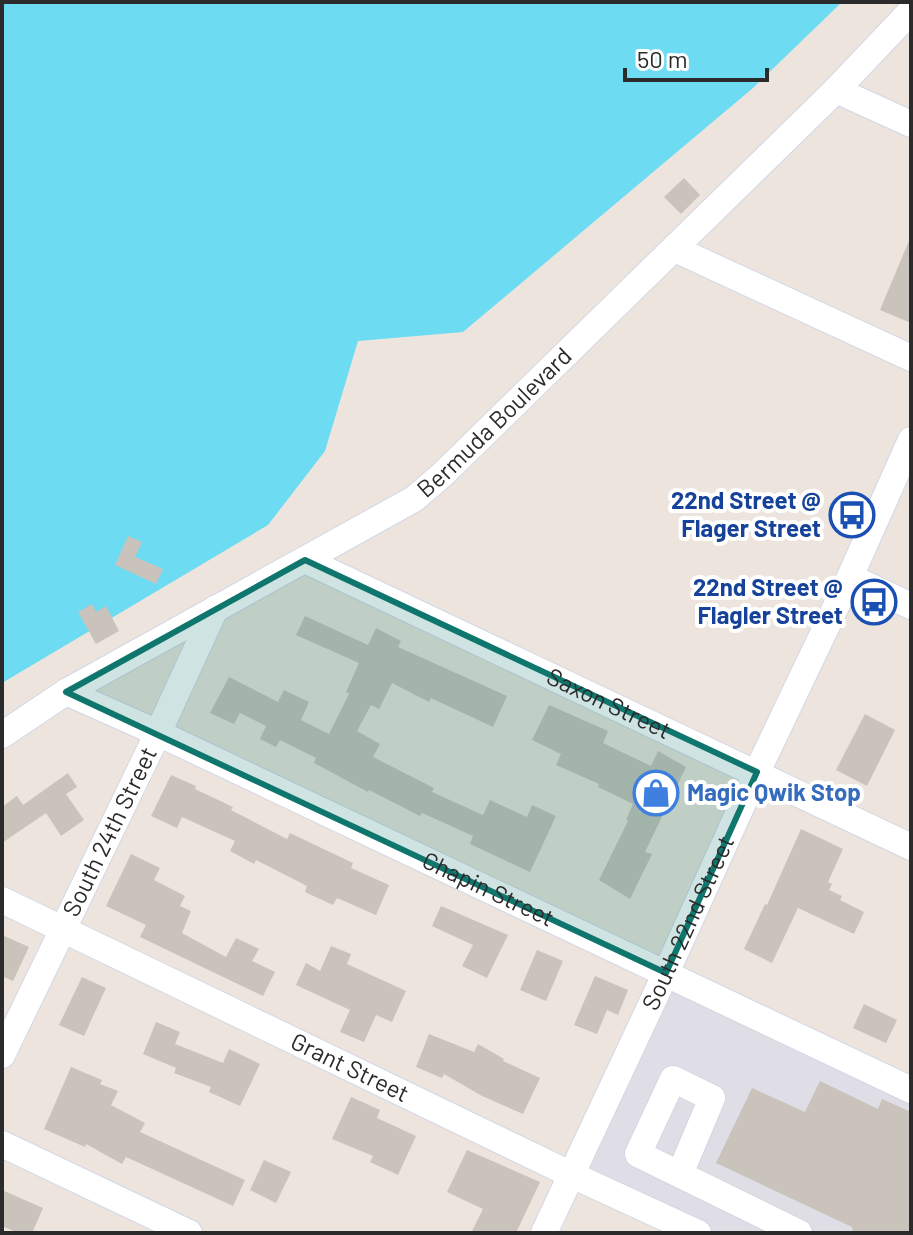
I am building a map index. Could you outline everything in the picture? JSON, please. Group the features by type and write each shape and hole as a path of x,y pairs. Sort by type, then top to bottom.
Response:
{"street":[{"name":"Bermuda Boulevard","path":"2,735 66,692 414,499 675,249 911,11"},
{"path":"836,90 911,124"},
{"path":"675,249 911,358"},
{"name":"South 22nd Street","path":"544,1233 911,440"},
{"name":"Saxon Street","path":"305,560 911,847"},
{"path":"850,577 911,606"},
{"name":"South 24th Street","path":"2,1055 215,609"},
{"name":"Chapin Street","path":"66,692 911,1090"},
{"name":"Grant Street","path":"2,900 698,1233"},
{"path":"2,1144 189,1233"},
{"path":"680,1174 799,1233"}],"highlighted area":[{"path":"305,560 757,772 666,973 66,692"}],"shaded area":[{"path":"667,974 911,1092 911,1233 696,1233 572,1176"}],"water":[{"path":"2,2 842,2 753,88 463,332 358,341 325,451 268,525 2,683"}],"building":[{"path":"684,178 700,195 681,214 664,197"},
{"path":"911,236 911,323 880,310"},
{"path":"128,536 142,542 135,557 163,569 156,584 115,565"},
{"path":"92,604 96,612 106,606 119,631 96,644 78,612"},
{"path":"305,616 368,645 376,628 401,641 398,647 507,696 493,727 431,698 429,702 392,683 379,709 371,705 357,731 380,744 373,757 434,788 432,792 483,815 490,800 527,817 532,805 556,816 530,872 470,844 473,836 368,792 314,763 316,758 280,740 276,747 260,739 266,726 240,713 234,724 210,713 229,677 278,702 284,690 309,702 301,720 329,734 349,694 346,692 359,663 296,635"},
{"path":"549,705 608,731 603,743 651,766 658,751 686,767 645,852 652,854 630,899 599,880 633,804 598,787 599,784 556,765 561,754 532,740"},
{"path":"865,714 895,730 867,786 836,770"},
{"path":"68,773 77,787 66,794 84,820 61,836 46,813 2,843 2,807 17,796 23,805"},
{"path":"171,775 196,786 195,789 233,807 231,810 287,839 290,833 353,863 351,868 389,885 376,915 337,898 333,905 305,892 307,886 256,860 254,864 230,851 235,841 182,817 177,828 151,816"},
{"path":"801,829 843,849 828,882 832,884 829,890 842,896 840,900 864,912 854,934 798,908 772,963 744,949"},
{"path":"131,854 160,868 154,880 185,896 180,906 191,911 182,933 226,957 236,938 259,949 252,961 275,972 263,996 140,937 146,925 106,906"},
{"path":"441,906 508,935 487,978 462,966 473,945 432,926"},
{"path":"2,935 29,947 13,981 2,976"},
{"path":"331,946 351,954 347,964 406,991 392,1022 376,1015 364,1042 340,1032 350,1010 296,985 306,963 320,971"},
{"path":"537,950 563,961 546,1001 520,990"},
{"path":"595,976 628,990 618,1015 607,1010 597,1034 574,1025"},
{"path":"82,977 106,988 84,1036 59,1025"},
{"path":"864,1004 897,1020 886,1043 853,1028"},
{"path":"156,1022 180,1032 175,1044 223,1063 229,1049 260,1064 240,1106 209,1092 211,1087 174,1073 176,1068 143,1054"},
{"path":"429,1034 474,1052 478,1044 503,1061 540,1078 523,1114 482,1096 444,1074 442,1078 416,1067"},
{"path":"71,1067 102,1080 100,1084 118,1091 111,1105 145,1123 140,1132 245,1180 233,1206 126,1157 122,1164 86,1144 85,1147 44,1129"},
{"path":"820,1081 878,1109 882,1099 911,1112 911,1233 853,1233 852,1227 716,1163 752,1088 805,1112"},
{"path":"351,1097 380,1110 377,1118 416,1136 398,1175 370,1162 373,1156 332,1139"},
{"path":"467,1150 540,1182 516,1233 471,1233 483,1209 447,1192"},
{"path":"264,1160 291,1172 276,1203 250,1190"},
{"path":"2,1190 43,1208 32,1233 18,1233 2,1226"}],"place":[{"name":"22nd Street @ Flager Street","path":"852,515"},
{"name":"22nd Street @ Flagler Street","path":"874,602"},
{"name":"Magic Qwik Stop","path":"656,793"}]}
